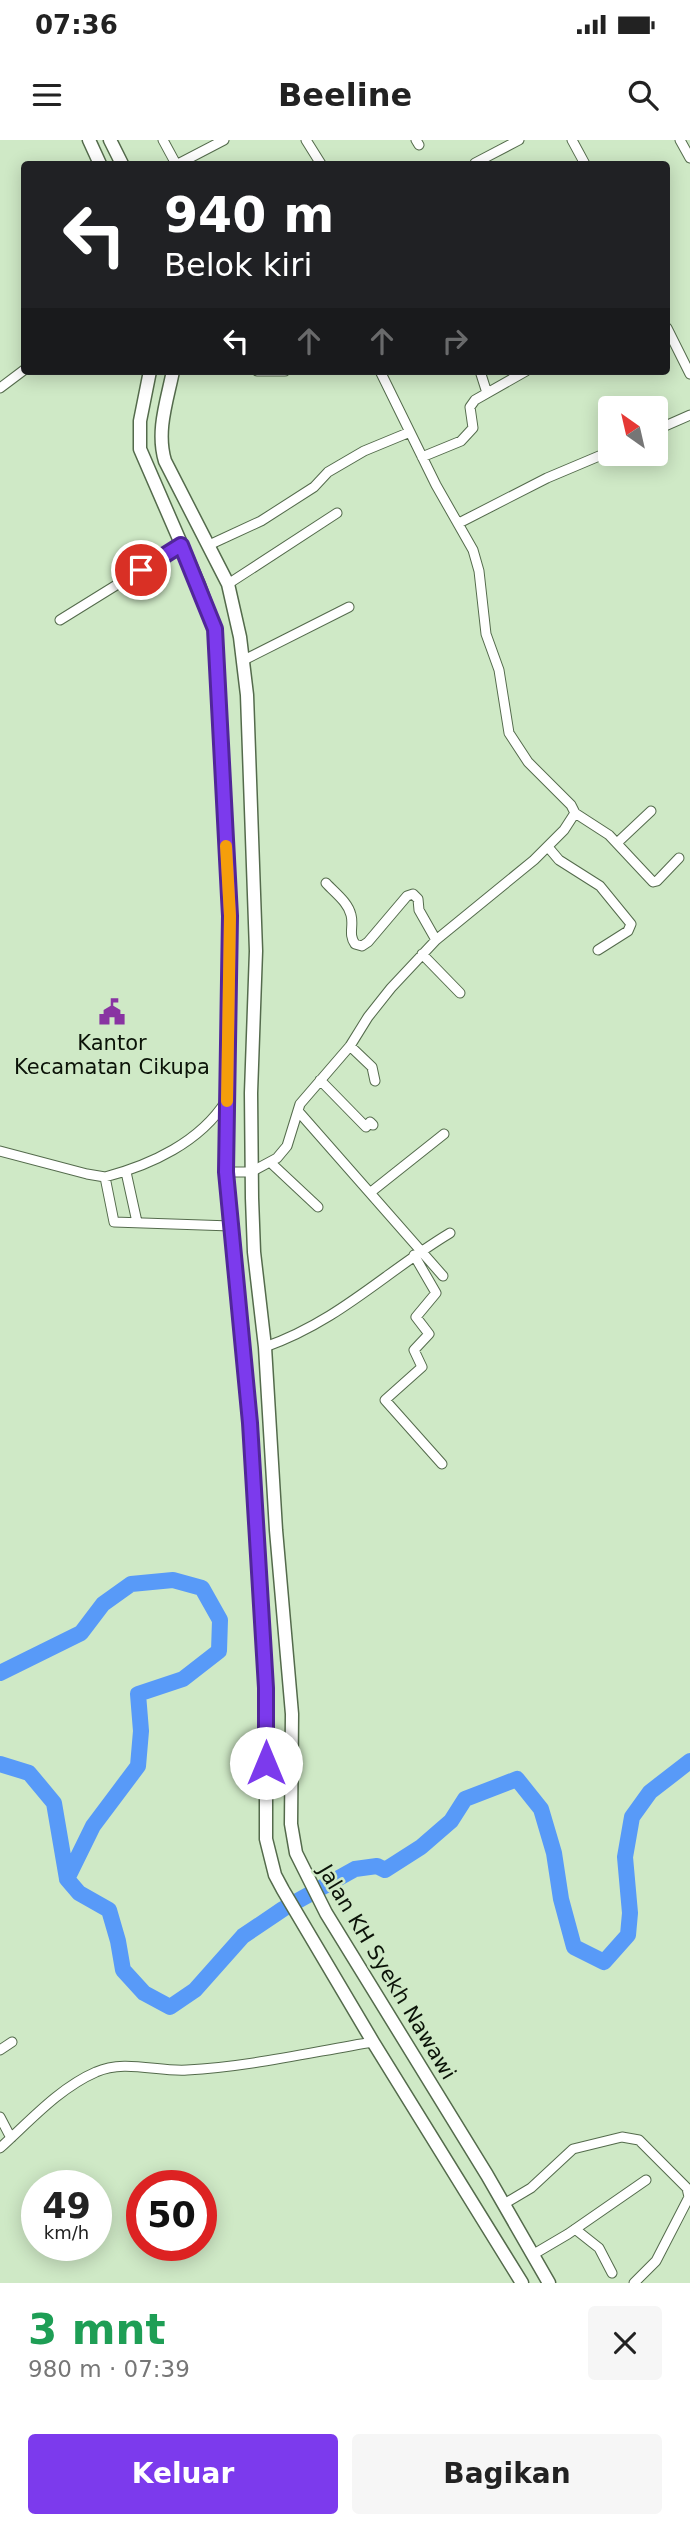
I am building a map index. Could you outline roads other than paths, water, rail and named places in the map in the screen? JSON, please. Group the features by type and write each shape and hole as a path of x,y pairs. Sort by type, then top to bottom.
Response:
{"main road":[{"path":"99,161 91,144 110,140 120,161"},
{"path":"149,375 140,421 140,449 215,629 230,916 226,1172 250,1423 266,1688 266,1839 275,1875 283,1890 522,2283"},
{"name":"Jalan KH Syekh Nawawi","path":"172,375 162,423 161,448 165,461 228,584 240,638 247,695 256,951 251,1093 254,1252 265,1347 276,1530 292,1714 292,1824 296,1853 326,1913 504,2204 549,2283"}],"street":[{"path":"163,140 175,161"},
{"path":"183,161 225,140"},
{"path":"306,140 319,161"},
{"path":"479,161 519,140"},
{"path":"572,140 583,161"},
{"path":"680,140 690,158"},
{"path":"670,334 690,374"},
{"path":"0,388 21,372"},
{"path":"382,375 422,457 473,550 479,571 486,634 499,670 509,733 528,762 575,813 609,835 653,882 679,858"},
{"path":"481,375 487,393"},
{"path":"422,457 461,441 473,428 470,407 475,400 519,375"},
{"path":"668,425 690,415"},
{"path":"209,545 261,521 314,487 328,472 363,452 410,432"},
{"path":"459,523 547,478 598,456"},
{"path":"228,584 337,513"},
{"path":"60,620 181,545"},
{"path":"242,661 349,607"},
{"path":"617,843 651,811"},
{"path":"226,1172 251,1171 271,1163 287,1146 298,1111 320,1080 350,1046 368,1017 422,954 548,847 575,813"},
{"path":"548,847 559,860 600,886 631,924 628,931 598,950"},
{"path":"326,883 351,913 350,931 355,944 362,946 368,942 407,896 413,894 418,899 419,910 436,940"},
{"path":"422,954 460,993"},
{"path":"350,1046 372,1067 375,1081"},
{"path":"320,1080 366,1127 370,1122 373,1125"},
{"path":"0,1151 106,1177 126,1172 190,1140 215,1118 227,1100"},
{"path":"298,1111 371,1192 417,1253 443,1276"},
{"path":"371,1192 444,1134"},
{"path":"271,1163 318,1207"},
{"path":"126,1172 137,1222"},
{"path":"106,1177 114,1222 231,1226"},
{"path":"265,1347 304,1332 331,1316 366,1293 417,1253 450,1233"},
{"path":"417,1253 436,1293 416,1317 429,1334 414,1350 422,1367 385,1400 442,1464"},
{"path":"0,2050 12,2042"},
{"path":"0,2148 24,2124 70,2088 99,2070 144,2067 185,2071 373,2042"},
{"path":"0,2117 11,2138"},
{"path":"504,2204 531,2188 582,2145 622,2137 639,2140 689,2193 656,2261 635,2283"},
{"path":"534,2254 646,2180"},
{"path":"575,2229 598,2248 612,2273"}],"waterway":[{"path":"0,1673 81,1633 103,1604 131,1584 173,1580 202,1588 220,1620 219,1651 183,1679 138,1694 141,1731 138,1766 93,1826 67,1879 79,1893 109,1910 123,1970 144,1993 170,2007 195,1990 243,1936 283,1909 355,1869 377,1866 385,1870 421,1847 451,1821 465,1799 517,1779 541,1809 554,1853 561,1899 574,1947 604,1962 628,1935 630,1913 625,1857 632,1817 650,1792 690,1761"},
{"path":"0,1764 29,1773 54,1803 67,1879"}],"place":[{"name":"Kantor Kecamatan Cikupa","path":"112,1012"}]}
